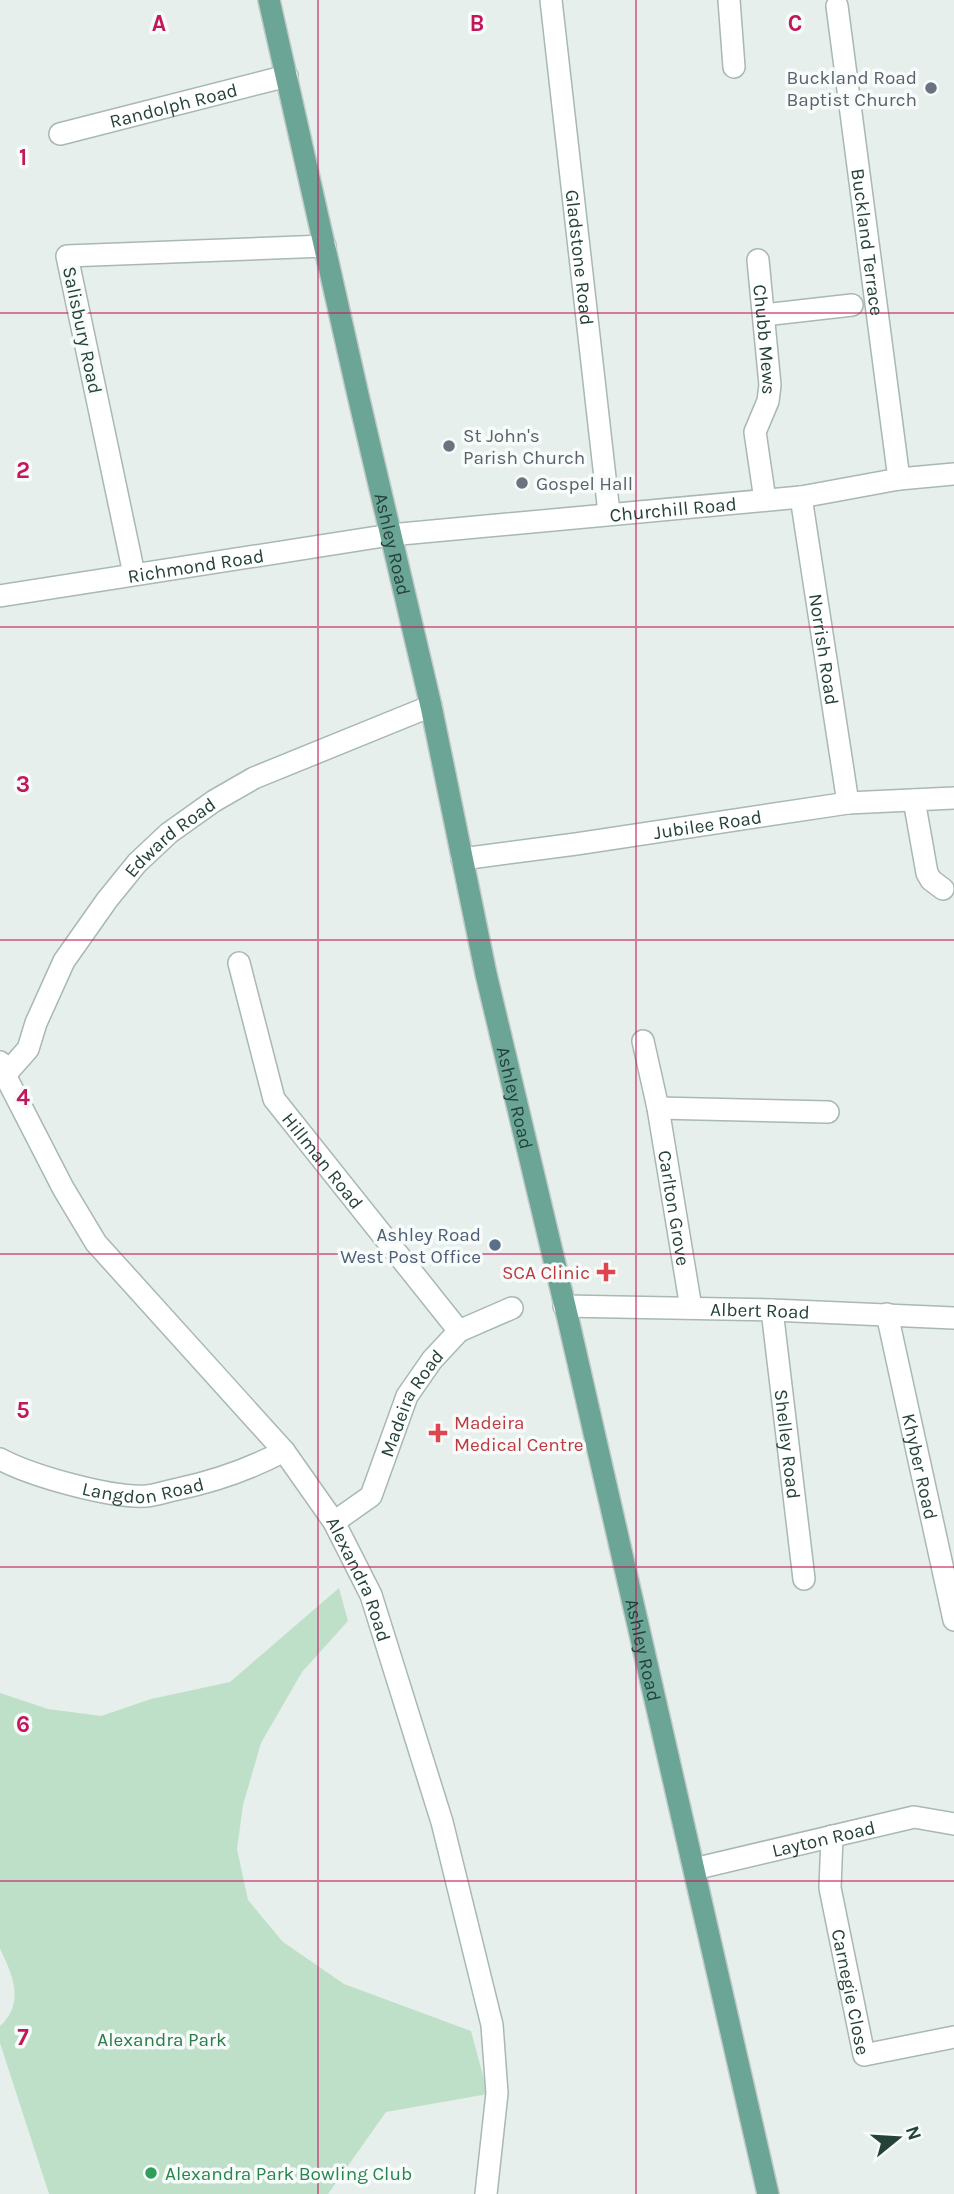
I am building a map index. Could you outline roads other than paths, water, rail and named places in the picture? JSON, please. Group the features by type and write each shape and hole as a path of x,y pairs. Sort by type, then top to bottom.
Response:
{"main road":[{"name":"Ashley Road","path":"269,0 430,706 494,1011 768,2194"}],"street":[{"name":"Gladstone Road","path":"551,0 609,513"},
{"path":"729,0 739,57"},
{"name":"Buckland Terrace","path":"837,6 899,479"},
{"name":"Randolph Road","path":"60,134 287,76"},
{"name":"Salisbury Road","path":"134,574 67,256 325,246"},
{"name":"Chubb Mews","path":"758,260 770,385 768,401 755,432 765,500"},
{"path":"764,315 852,305"},
{"name":"Churchill Road","path":"390,534 801,497 899,479 954,474"},
{"name":"Norrish Road","path":"801,497 848,803"},
{"name":"Richmond Road","path":"0,596 390,534"},
{"name":"Edward Road","path":"2,1069 28,1049 36,1023 64,961 107,900 137,863 169,833 214,801 254,778 430,706"},
{"name":"Jubilee Road","path":"462,859 848,803 954,798"},
{"path":"914,800 927,873 931,880 943,889"},
{"name":"Hillman Road","path":"239,963 274,1099 459,1331"},
{"name":"Carlton Grove","path":"643,1041 658,1108 691,1308"},
{"name":"Alexandra Road","path":"2,1069 62,1188 96,1243 284,1451 334,1522 371,1595 442,1822 492,2025 497,2093 486,2194"},
{"path":"658,1108 828,1112"},
{"name":"Albert Road","path":"564,1306 772,1310 954,1318"},
{"name":"Madeira Road","path":"334,1522 371,1496 407,1396 432,1360 459,1331 512,1308"},
{"name":"Shelley Road","path":"772,1310 804,1579"},
{"name":"Khyber Road","path":"887,1314 954,1620"},
{"name":"Langdon Road","path":"0,1459 46,1477 94,1490 146,1496 214,1481 256,1466 284,1451"},
{"name":"Layton Road","path":"694,1869 914,1817 954,1824"},
{"name":"Carnegie Close","path":"832,1836 830,1888 864,2055 954,2037"}],"place":[{"name":"Buckland Road Baptist Church","path":"931,88"},
{"name":"St John's Parish Church","path":"449,446"},
{"name":"Gospel Hall","path":"522,483"},
{"name":"Ashley Road West Post Office","path":"495,1245"},
{"name":"SCA Clinic","path":"606,1272"},
{"name":"Madeira Medical Centre","path":"438,1433"},
{"name":"Alexandra Park Bowling Club","path":"151,2173"}],"park label":[{"name":"Alexandra Park","path":"162,2039"}]}
